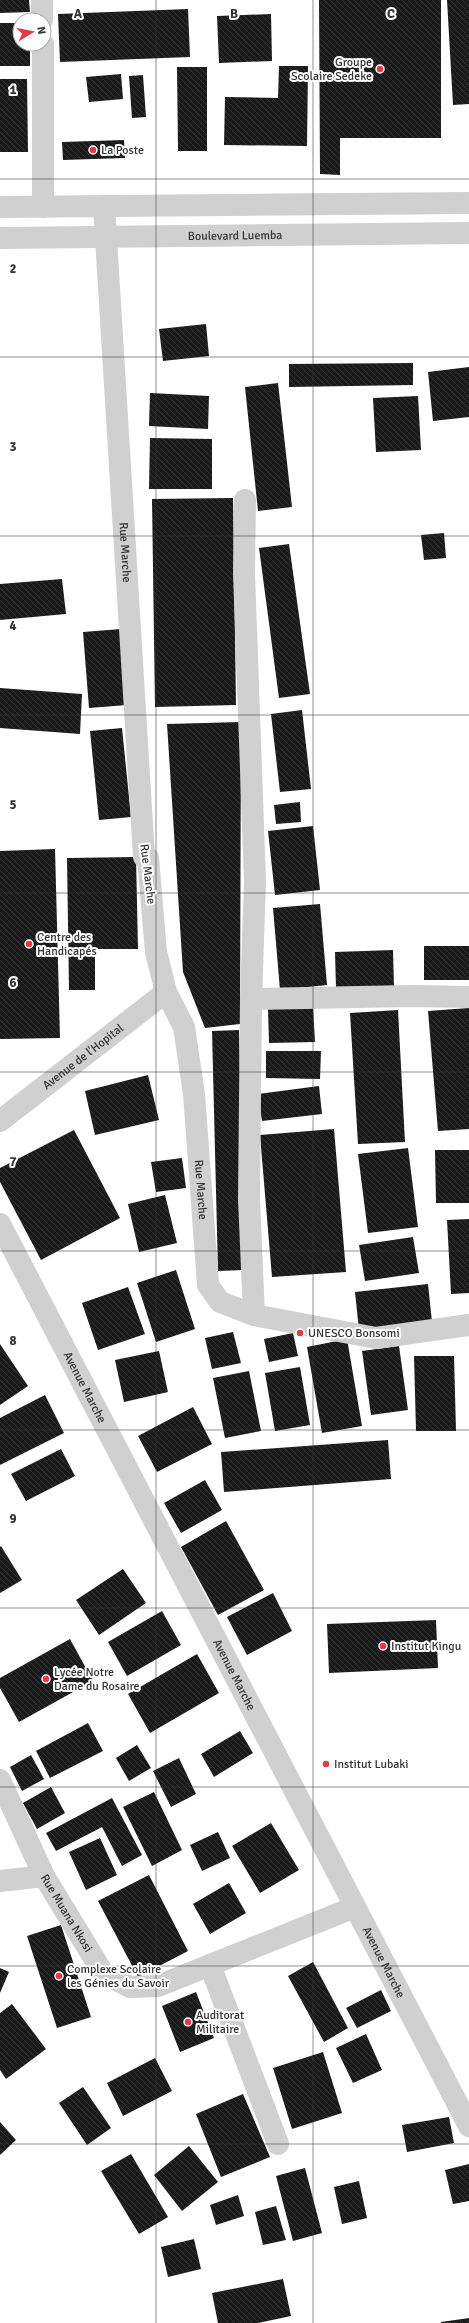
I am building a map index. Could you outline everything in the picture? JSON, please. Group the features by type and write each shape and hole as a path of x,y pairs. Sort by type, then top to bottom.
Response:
{"street":[{"path":"42,0 42,12"},
{"path":"42,52 43,207"},
{"path":"0,207 469,203"},
{"name":"Rue Marche","path":"104,206 144,857 148,858 156,952 166,992 184,1027 194,1094 208,1285 220,1302 254,1315 376,1338 469,1325"},
{"name":"Boulevard Luemba","path":"0,238 469,233"},
{"path":"245,500 244,574 255,882 251,999 249,1199 254,1315"},
{"name":"Avenue de l'Hopital","path":"0,1121 166,992"},
{"path":"251,999 411,996 469,997"},
{"name":"Avenue Marche","path":"0,1224 469,2126"},
{"name":"Rue Muana Nkosi","path":"0,1780 44,1876 103,1973 130,1987 158,1986 355,1907"},
{"path":"0,1881 44,1876"},
{"path":"210,1965 278,2144"}],"building":[{"path":"0,0 29,0 30,12 0,13"},
{"name":"Groupe Scolaire Sedeke","path":"319,0 441,0 441,138 340,138 340,175 320,174"},
{"path":"447,0 469,0 469,104 453,105"},
{"path":"188,9 190,57 60,62 58,14"},
{"path":"271,14 272,61 219,63 217,16"},
{"path":"0,23 12,23 12,52 30,52 30,66 0,66"},
{"path":"279,66 308,66 307,146 224,145 225,97 278,98"},
{"path":"177,67 207,67 207,151 178,151"},
{"path":"121,74 123,99 89,102 86,77"},
{"path":"143,75 146,117 132,118 129,76"},
{"path":"0,79 27,79 28,152 0,152"},
{"name":"La Poste","path":"124,140 125,158 63,160 62,142"},
{"path":"206,324 209,356 163,361 159,329"},
{"path":"413,363 413,385 289,387 289,364"},
{"path":"469,367 469,417 433,421 428,372"},
{"path":"278,383 292,507 258,511 245,387"},
{"path":"150,393 209,396 208,429 149,426"},
{"path":"418,396 421,450 376,452 373,398"},
{"path":"150,438 212,439 212,489 149,489"},
{"path":"233,498 236,705 155,707 152,499"},
{"path":"444,533 446,558 424,560 421,535"},
{"path":"289,544 310,694 279,698 259,548"},
{"path":"62,579 66,614 0,620 0,584"},
{"path":"121,629 127,705 89,708 83,632"},
{"path":"0,688 82,694 80,734 0,728"},
{"path":"302,710 311,789 280,792 271,714"},
{"path":"241,722 240,1024 205,1028 183,972 167,724"},
{"path":"122,728 131,817 99,820 90,731"},
{"path":"300,802 301,822 276,824 274,805"},
{"path":"313,826 320,890 275,895 268,831"},
{"name":"Centre des Handicapés","path":"55,849 60,1038 0,1039 0,851"},
{"path":"136,857 138,949 95,949 95,990 69,990 67,858"},
{"path":"320,904 327,985 280,990 273,908"},
{"path":"424,946 469,946 469,980 424,980"},
{"path":"393,950 394,987 336,988 335,952"},
{"path":"313,1007 315,1042 269,1043 268,1009"},
{"path":"469,1008 469,1129 438,1131 428,1011"},
{"path":"398,1010 405,1142 358,1144 350,1013"},
{"path":"239,1030 244,1270 218,1271 212,1031"},
{"path":"266,1051 321,1051 320,1079 266,1078"},
{"path":"148,1075 159,1120 95,1135 85,1091"},
{"path":"319,1086 322,1114 262,1121 258,1094"},
{"path":"334,1129 346,1272 272,1277 260,1135"},
{"path":"74,1130 120,1218 41,1260 0,1182 0,1168"},
{"path":"408,1148 418,1227 368,1233 358,1154"},
{"path":"435,1150 469,1150 469,1203 436,1203"},
{"path":"182,1158 186,1188 156,1192 151,1162"},
{"path":"165,1195 177,1243 139,1252 128,1204"},
{"path":"469,1219 469,1293 451,1294 447,1220"},
{"path":"413,1237 419,1273 365,1281 359,1245"},
{"path":"176,1270 195,1329 156,1342 137,1283"},
{"path":"428,1284 432,1322 359,1330 355,1292"},
{"path":"128,1287 145,1334 98,1350 82,1303"},
{"path":"233,1332 241,1363 212,1369 205,1338"},
{"path":"293,1333 298,1356 269,1362 264,1339"},
{"path":"347,1339 362,1426 322,1433 307,1347"},
{"path":"0,1344 28,1386 0,1405"},
{"path":"399,1346 408,1410 371,1415 362,1351"},
{"path":"159,1351 168,1392 124,1402 115,1360"},
{"path":"414,1356 454,1356 456,1431 416,1431"},
{"path":"300,1367 310,1425 275,1431 265,1373"},
{"path":"249,1371 261,1431 225,1438 213,1378"},
{"path":"45,1395 64,1433 0,1465 0,1418"},
{"path":"193,1407 212,1444 157,1472 138,1436"},
{"path":"388,1440 391,1479 224,1492 221,1452"},
{"path":"61,1449 75,1476 26,1501 11,1474"},
{"path":"205,1480 222,1510 181,1533 164,1503"},
{"path":"226,1521 264,1590 218,1615 181,1547"},
{"path":"1,1546 22,1580 0,1593 0,1547"},
{"path":"123,1569 146,1603 99,1635 76,1600"},
{"path":"273,1593 292,1631 247,1655 227,1617"},
{"path":"162,1611 181,1645 127,1676 108,1642"},
{"name":"Institut Kingu","path":"436,1620 438,1668 329,1673 327,1624"},
{"name":"Lycée Notre Dame du Rosaire","path":"70,1639 93,1681 19,1722 0,1688 0,1678"},
{"path":"197,1654 219,1693 150,1733 128,1694"},
{"path":"88,1723 103,1751 50,1778 36,1751"},
{"path":"240,1731 253,1753 214,1777 201,1754"},
{"path":"137,1745 151,1768 129,1781 116,1758"},
{"path":"31,1755 44,1779 22,1791 10,1767"},
{"path":"179,1758 196,1794 171,1807 153,1771"},
{"path":"51,1787 65,1813 37,1829 23,1803"},
{"path":"154,1792 182,1850 152,1866 123,1807"},
{"path":"112,1798 142,1855 122,1866 102,1827 56,1851 46,1833"},
{"path":"271,1823 299,1870 260,1893 232,1846"},
{"path":"218,1832 230,1858 202,1871 190,1845"},
{"path":"100,1838 117,1875 86,1890 69,1852"},
{"path":"149,1875 188,1951 138,1977 98,1901"},
{"path":"229,1883 246,1913 210,1934 193,1904"},
{"name":"Complexe Scolaire les Génies du Savoir","path":"61,1925 91,2017 57,2028 27,1936"},
{"path":"313,1962 348,2028 324,2042 288,1976"},
{"path":"0,1968 9,1972 0,1993"},
{"path":"381,1990 391,2011 357,2028 346,2008"},
{"name":"Auditorat Militaire","path":"196,1992 214,2038 180,2052 162,2006"},
{"path":"12,2004 46,2049 6,2079 0,2070 0,2013"},
{"path":"366,2034 382,2070 353,2083 336,2048"},
{"path":"323,2052 342,2113 292,2129 273,2068"},
{"path":"155,2058 172,2091 123,2116 107,2083"},
{"path":"83,2087 111,2128 87,2145 59,2103"},
{"path":"243,2094 270,2157 221,2177 196,2114"},
{"path":"449,2117 454,2143 407,2152 402,2125"},
{"path":"0,2122 16,2140 0,2155"},
{"path":"189,2146 218,2182 182,2211 154,2175"},
{"path":"131,2154 168,2217 139,2234 101,2171"},
{"path":"469,2164 469,2201 453,2204 445,2170"},
{"path":"305,2168 322,2233 293,2241 276,2176"},
{"path":"359,2181 367,2218 342,2224 334,2187"},
{"path":"238,2195 244,2216 216,2225 210,2205"},
{"path":"276,2206 286,2240 263,2245 255,2212"},
{"path":"194,2239 201,2269 168,2277 161,2247"},
{"path":"283,2279 291,2316 258,2323 218,2323 212,2293"},
{"path":"469,2318 469,2323 441,2323 441,2322"}],"place":[{"name":"Groupe Scolaire Sedeke","path":"380,69"},
{"name":"La Poste","path":"93,150"},
{"name":"Centre des Handicapés","path":"29,944"},
{"name":"UNESCO Bonsomi","path":"300,1333"},
{"name":"Institut Kingu","path":"383,1646"},
{"name":"Lycée Notre Dame du Rosaire","path":"46,1679"},
{"name":"Institut Lubaki","path":"326,1764"},
{"name":"Complexe Scolaire les Génies du Savoir","path":"59,1976"},
{"name":"Auditorat Militaire","path":"188,2022"}]}
